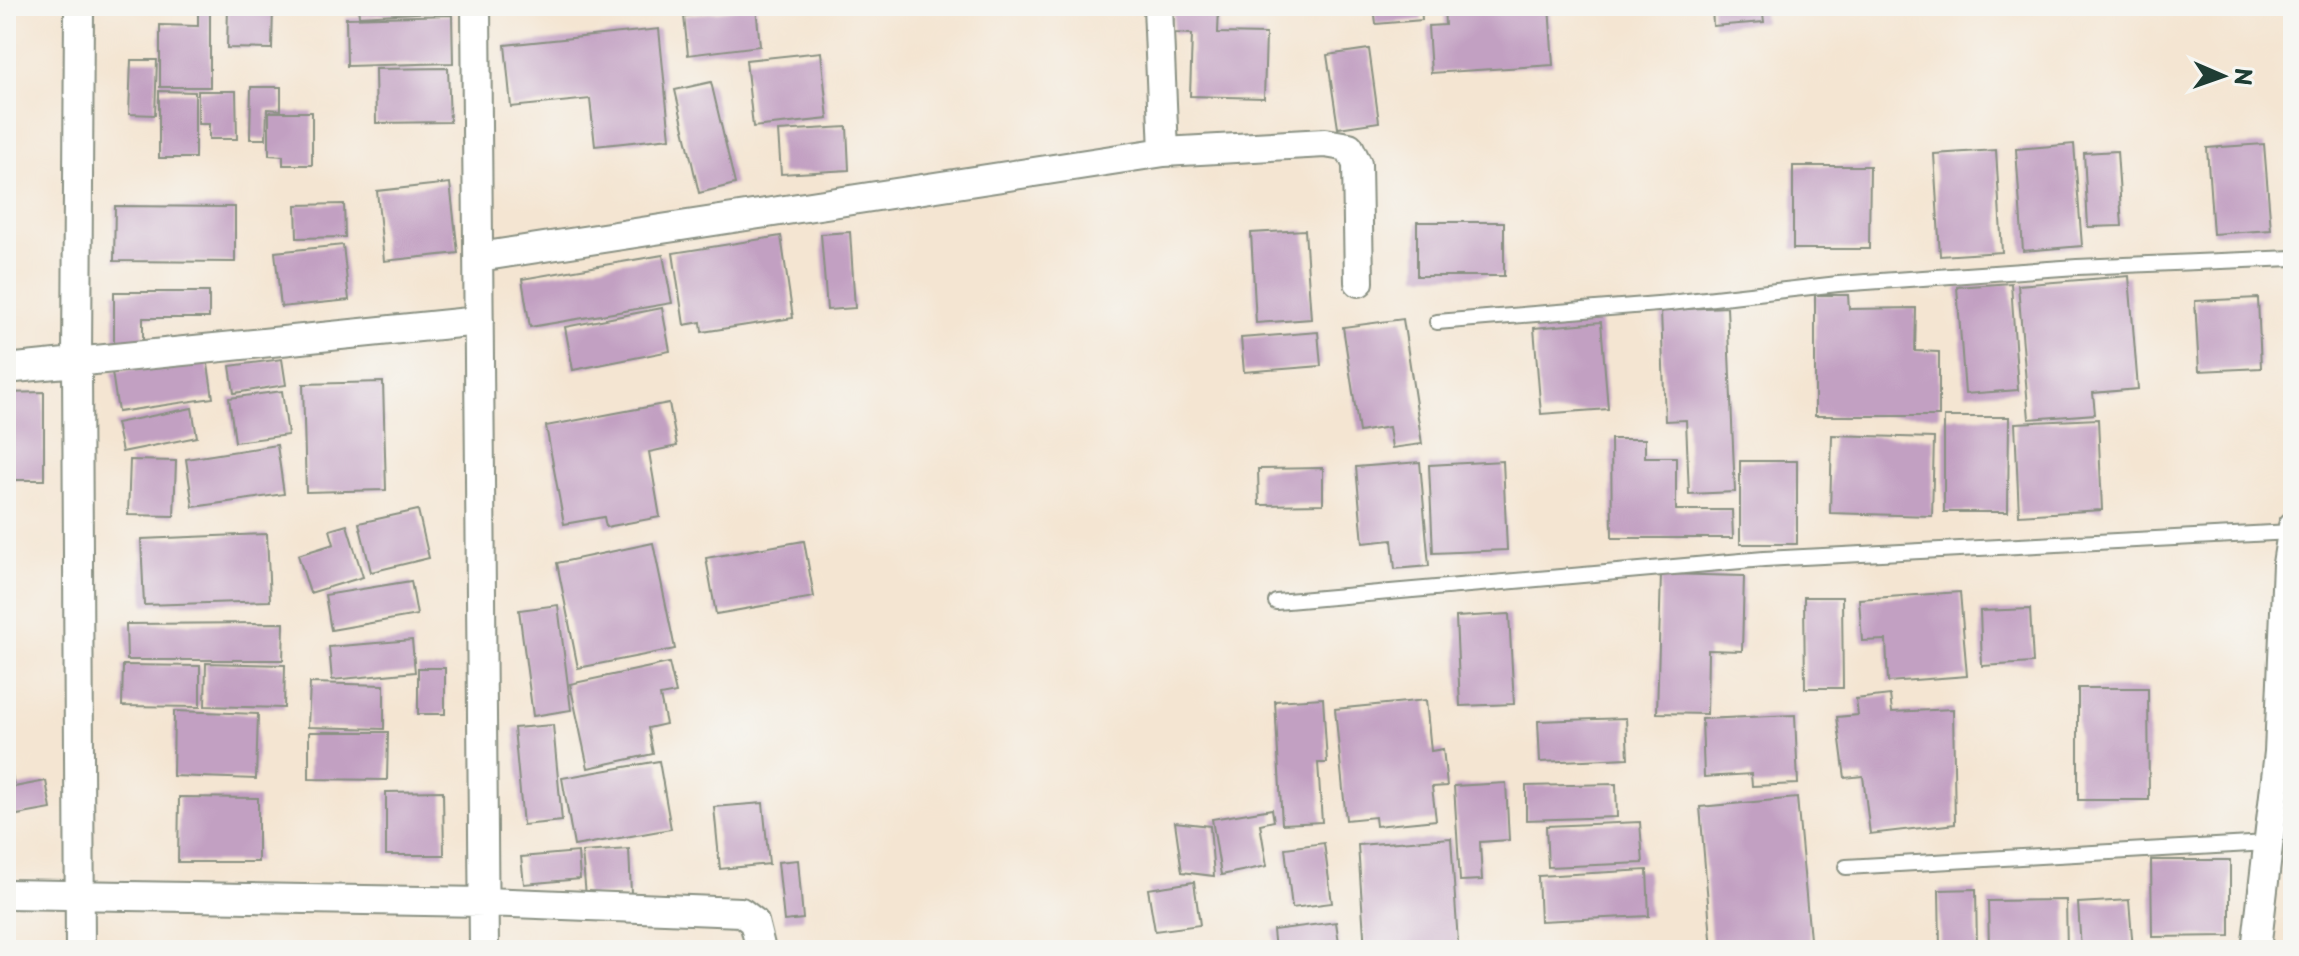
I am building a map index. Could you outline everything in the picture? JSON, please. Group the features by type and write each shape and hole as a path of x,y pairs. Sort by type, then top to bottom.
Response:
{"street":[{"path":"79,6 80,950"},
{"path":"476,6 484,950"},
{"path":"1158,6 1164,152"},
{"path":"479,257 1164,152 1325,143 1349,147 1357,164 1359,282"},
{"path":"6,369 479,321"},
{"path":"2256,950 2279,752 2287,564 2293,526"},
{"path":"6,894 484,902 741,912 754,922 761,950"}],"lane":[{"path":"1437,322 1918,278 2077,267 2293,258"},
{"path":"1276,602 1764,559 2292,532"},
{"path":"1846,867 2268,843"}],"building":[{"path":"198,6 210,6 210,87 160,87 160,25 198,26"},
{"path":"228,6 273,6 272,49 227,48"},
{"path":"358,6 452,6 452,11 359,16"},
{"path":"504,6 529,6 529,8 505,11"},
{"path":"575,6 641,6 641,8 576,16"},
{"path":"1174,6 1219,6 1218,33 1266,34 1264,98 1190,96 1192,34 1173,33"},
{"path":"1374,6 1421,6 1422,20 1376,24"},
{"path":"1444,6 1549,6 1553,65 1431,73 1428,26 1445,25"},
{"path":"1712,6 1762,6 1764,22 1713,26"},
{"path":"756,7 760,46 688,55 684,16"},
{"path":"452,15 453,63 347,66 346,18"},
{"path":"659,29 670,138 595,146 590,99 511,107 505,45"},
{"path":"1369,49 1379,122 1338,128 1327,55"},
{"path":"821,52 828,119 753,127 746,60"},
{"path":"131,60 157,60 155,115 129,114"},
{"path":"448,68 450,122 376,123 375,69"},
{"path":"711,82 735,184 699,193 675,90"},
{"path":"251,87 281,87 281,110 267,109 266,139 250,139"},
{"path":"159,91 195,92 195,158 159,158"},
{"path":"198,91 236,91 237,139 209,139 209,124 198,124"},
{"path":"269,112 312,112 312,165 283,165 283,156 269,155"},
{"path":"847,127 849,170 781,174 778,131"},
{"path":"2074,144 2082,246 2023,251 2016,149"},
{"path":"2264,144 2271,230 2213,234 2207,148"},
{"path":"1996,150 2002,252 1940,256 1934,154"},
{"path":"2117,151 2122,226 2088,227 2084,153"},
{"path":"1793,166 1870,166 1869,249 1793,249"},
{"path":"450,183 458,253 384,261 377,191"},
{"path":"344,204 345,237 297,238 296,205"},
{"path":"115,206 235,207 235,262 114,261"},
{"path":"1417,222 1504,222 1504,276 1417,276"},
{"path":"1305,230 1311,319 1256,323 1251,233"},
{"path":"850,232 855,308 827,310 821,234"},
{"path":"781,236 793,318 702,332 701,322 684,325 673,253"},
{"path":"343,245 349,300 281,307 275,252"},
{"path":"663,255 672,303 530,327 522,279"},
{"path":"2129,276 2138,389 2093,393 2095,414 2029,419 2018,285"},
{"path":"2011,283 2018,390 1965,394 1957,287"},
{"path":"114,292 209,292 209,318 143,318 143,351 114,351"},
{"path":"1815,295 1848,295 1849,309 1916,308 1915,351 1939,352 1939,416 1815,416"},
{"path":"2258,298 2261,368 2199,371 2195,301"},
{"path":"1727,307 1735,492 1689,494 1686,420 1665,421 1661,310"},
{"path":"662,308 670,351 573,370 565,327"},
{"path":"1403,319 1422,444 1392,448 1389,427 1359,432 1343,327"},
{"path":"1601,322 1608,409 1541,414 1534,328"},
{"path":"1318,332 1321,366 1244,372 1241,338"},
{"path":"207,358 213,398 118,412 112,372"},
{"path":"282,359 286,385 234,393 230,366"},
{"path":"383,382 386,490 306,492 303,384"},
{"path":"282,391 288,435 235,442 229,398"},
{"path":"44,392 44,480 6,480 6,393"},
{"path":"669,403 677,446 649,452 660,517 606,527 604,517 564,524 546,426"},
{"path":"192,408 197,437 122,452 116,423"},
{"path":"1944,417 2009,417 2008,512 1944,512"},
{"path":"2098,419 2102,510 2019,515 2015,423"},
{"path":"1832,435 1934,438 1932,516 1830,513"},
{"path":"1611,439 1645,439 1645,457 1676,457 1676,510 1732,510 1733,538 1612,538"},
{"path":"277,445 284,494 193,507 186,459"},
{"path":"130,460 176,461 174,516 128,515"},
{"path":"1503,461 1507,550 1433,553 1429,465"},
{"path":"1740,461 1797,461 1797,544 1740,544"},
{"path":"1420,462 1429,566 1395,569 1392,540 1363,543 1356,467"},
{"path":"1323,468 1323,504 1259,505 1258,469"},
{"path":"418,510 429,558 371,572 359,523"},
{"path":"347,525 363,577 310,593 298,555 334,544 330,530"},
{"path":"267,534 270,601 144,605 141,539"},
{"path":"804,541 814,597 716,614 706,558"},
{"path":"653,543 675,649 578,668 557,563"},
{"path":"1661,574 1744,576 1742,651 1708,650 1707,714 1657,713"},
{"path":"411,581 417,615 331,630 325,595"},
{"path":"1960,592 1967,676 1888,682 1886,640 1862,641 1859,599"},
{"path":"1804,597 1842,597 1843,688 1805,688"},
{"path":"558,605 571,710 533,716 519,610"},
{"path":"2030,609 2033,663 1982,666 1980,611"},
{"path":"1509,614 1514,704 1460,706 1456,617"},
{"path":"284,623 283,660 127,660 126,624"},
{"path":"412,640 415,672 332,680 329,647"},
{"path":"206,663 285,665 284,708 205,706"},
{"path":"669,663 676,693 660,696 666,724 648,728 653,754 588,768 570,684"},
{"path":"123,665 200,666 200,707 122,706"},
{"path":"418,668 445,668 445,714 418,714"},
{"path":"310,683 384,685 384,729 308,727"},
{"path":"2078,688 2148,688 2149,800 2078,800"},
{"path":"1890,695 1892,712 1953,709 1955,824 1870,834 1863,776 1845,778 1837,717 1858,715 1856,699"},
{"path":"1323,698 1327,763 1318,763 1322,822 1282,824 1275,701"},
{"path":"1426,700 1431,751 1443,749 1447,786 1432,787 1436,820 1376,826 1375,817 1346,820 1335,709"},
{"path":"174,711 258,714 256,779 173,776"},
{"path":"1795,715 1798,784 1752,786 1751,774 1704,777 1702,719"},
{"path":"1626,718 1628,758 1540,762 1538,721"},
{"path":"553,725 562,821 523,825 514,728"},
{"path":"309,732 388,732 387,780 309,779"},
{"path":"8,749 14,787 46,781 51,809 6,817"},
{"path":"659,761 671,829 574,846 562,778"},
{"path":"1506,783 1509,840 1480,842 1482,880 1460,881 1454,786"},
{"path":"1616,784 1617,817 1526,820 1526,786"},
{"path":"443,791 444,855 386,855 386,792"},
{"path":"179,797 258,798 258,862 178,862"},
{"path":"1797,798 1811,950 1712,950 1700,807"},
{"path":"763,803 769,864 720,869 714,807"},
{"path":"1272,809 1274,821 1260,824 1267,866 1221,875 1212,819"},
{"path":"1175,822 1210,826 1214,876 1182,872"},
{"path":"1640,822 1643,863 1548,867 1546,826"},
{"path":"1451,838 1458,943 1365,950 1358,845"},
{"path":"1324,843 1332,903 1292,908 1285,848"},
{"path":"629,849 631,893 586,896 582,852"},
{"path":"578,852 580,879 524,884 521,857"},
{"path":"798,860 803,919 784,921 778,862"},
{"path":"2151,860 2230,860 2230,936 2152,937"},
{"path":"1647,870 1649,916 1540,921 1538,876"},
{"path":"1194,882 1200,925 1155,931 1148,889"},
{"path":"1976,889 1977,950 1940,950 1939,890"},
{"path":"2066,900 2067,950 1989,950 1988,901"},
{"path":"2129,900 2133,950 2081,950 2078,903"},
{"path":"1336,922 1340,950 1275,950 1273,930"},
{"path":"1660,945 1660,950 1614,950 1614,948"}]}
